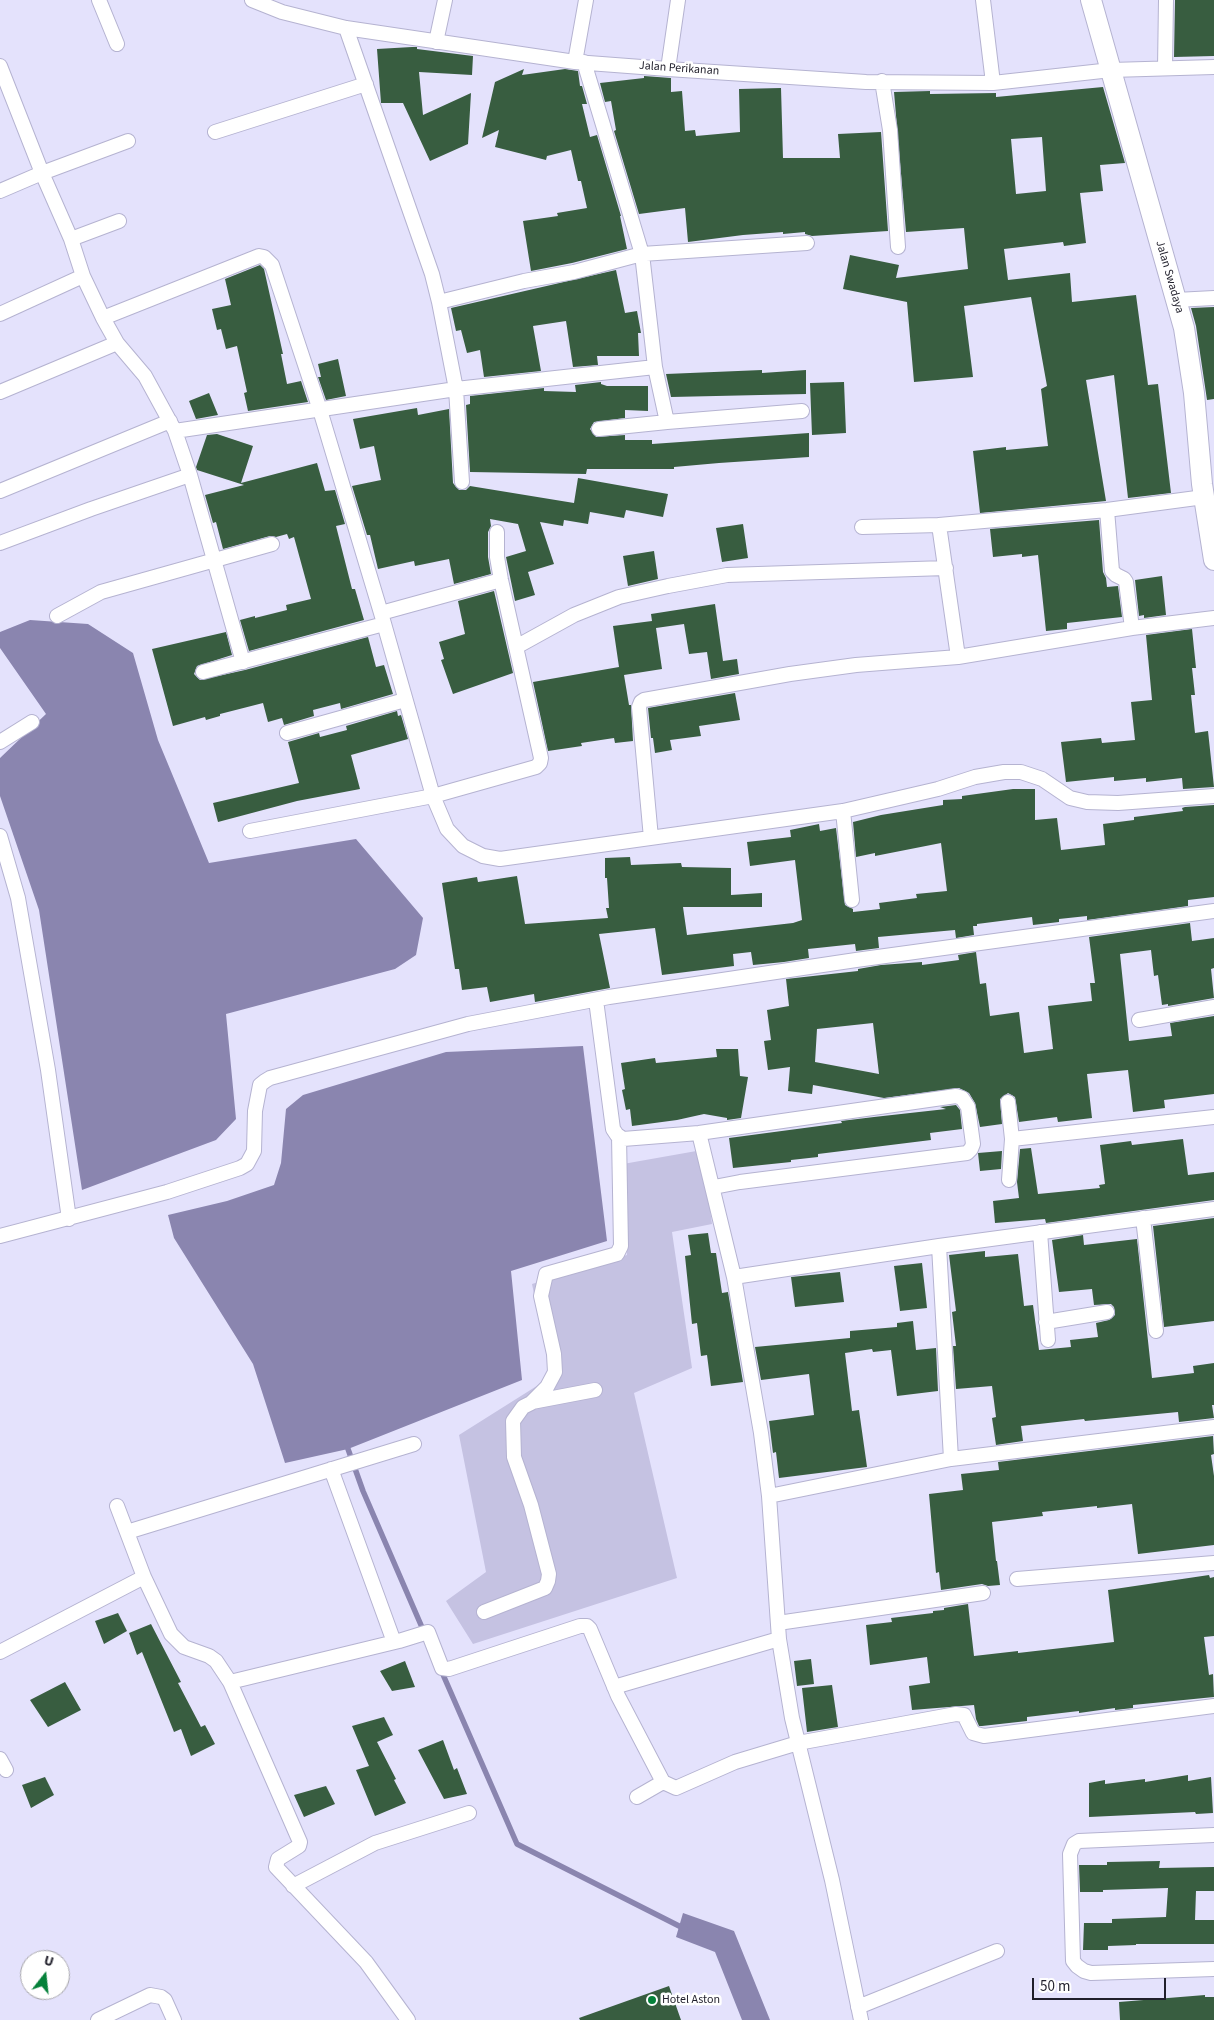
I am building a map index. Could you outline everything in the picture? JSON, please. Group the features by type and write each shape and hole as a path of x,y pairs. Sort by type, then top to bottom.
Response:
{"street":[{"path":"99,0 117,44"},
{"name":"Jalan Perikanan","path":"252,0 282,12 346,28 579,62 668,69 866,82 993,83 1111,70 1214,66"},
{"path":"436,42 445,0"},
{"path":"586,0 579,62 642,254 655,367 666,422"},
{"path":"668,69 678,0"},
{"path":"983,0 993,83"},
{"name":"Jalan Swadaya","path":"1091,0 1184,328 1207,488 1214,560"},
{"path":"1165,68 1166,0"},
{"path":"346,28 432,274 456,389 462,482"},
{"path":"0,66 42,173 71,239 83,276 103,318 117,343 145,376 172,426 190,475 242,662"},
{"path":"882,81 890,130 898,247"},
{"path":"215,132 366,84"},
{"path":"0,191 128,141"},
{"path":"71,239 119,221"},
{"path":"439,302 524,281 574,272 642,254 807,243"},
{"path":"103,318 259,256 264,257 272,265 320,410 383,619 404,700 433,796 447,829 464,846 483,856 500,859 843,812 938,789 975,777 1004,772 1021,772 1042,779 1070,798 1086,802 1118,803 1214,796"},
{"path":"0,314 83,276"},
{"path":"1176,300 1214,298"},
{"path":"0,392 117,343"},
{"path":"0,491 172,426 320,410 456,389 655,367"},
{"path":"599,429 802,411"},
{"path":"0,543 190,475"},
{"path":"862,527 939,525 1107,510 1207,488"},
{"path":"1107,510 1112,571 1126,582 1132,628"},
{"path":"939,525 958,657"},
{"path":"250,831 433,796 536,767 540,763 541,758 501,580 497,557 497,532"},
{"path":"57,616 101,592 272,544"},
{"path":"516,647 574,615 619,597 688,582 727,575 946,568"},
{"path":"203,672 383,619 501,580"},
{"path":"651,838 639,707 641,701 790,674 856,665 958,657 1132,628 1214,618"},
{"path":"287,733 404,700"},
{"path":"0,742 32,722"},
{"path":"843,812 852,900"},
{"path":"0,836 18,898 48,1070 69,1219"},
{"path":"0,1236 167,1192 247,1164 254,1151 255,1111 258,1092 260,1085 270,1078 468,1024 596,1000 856,960 1214,911"},
{"path":"596,1000 613,1129 623,1139 699,1133 956,1096 962,1098 968,1107 973,1144 967,1153 714,1187"},
{"path":"1139,1020 1214,1007"},
{"path":"1008,1102 1012,1139 1009,1180"},
{"path":"1012,1139 1214,1117"},
{"path":"699,1133 714,1187 734,1277 761,1433 769,1496 779,1639 798,1743 832,1880 860,2014 997,1951"},
{"path":"484,1612 545,1588 548,1580 549,1574 531,1505 514,1457 513,1421 523,1407 547,1387 555,1372 554,1354 541,1296 546,1274 617,1254 621,1246 618,1136"},
{"path":"734,1277 939,1246 1214,1209"},
{"path":"1143,1218 1156,1331"},
{"path":"1040,1232 1048,1340"},
{"path":"939,1246 951,1459"},
{"path":"1046,1322 1107,1312"},
{"path":"531,1402 595,1390"},
{"path":"769,1496 951,1459 1214,1427"},
{"path":"127,1532 414,1444"},
{"path":"335,1468 397,1642"},
{"path":"116,1506 144,1577 171,1634 184,1647 209,1656 216,1661 230,1682 300,1842 299,1846 278,1859 276,1867 366,1962 408,2020"},
{"path":"1018,1579 1214,1563"},
{"path":"0,1652 144,1577"},
{"path":"778,1623 983,1593"},
{"path":"230,1682 397,1642 427,1632 430,1634 442,1668 446,1670 580,1626 587,1626 590,1629 614,1687 664,1782 676,1788 735,1762 798,1743 956,1714 964,1715 973,1734 984,1736 1214,1706"},
{"path":"614,1687 779,1639"},
{"path":"637,1797 664,1782"},
{"path":"293,1886 375,1843 469,1813"},
{"path":"1214,1835 1079,1841 1071,1848 1070,1854 1073,1961 1077,1966 1091,1973 1214,1969"},
{"path":"98,2020 150,1995 161,1997 165,2000 174,2020"}],"shaded area":[{"path":"30,620 88,624 133,653 158,740 209,863 356,839 423,918 416,955 395,969 226,1014 236,1119 216,1140 82,1190 39,910 0,796 0,758 46,714 0,648 0,632"},
{"path":"583,1046 607,1241 511,1271 522,1380 348,1449 285,1463 253,1364 174,1238 168,1215 227,1201 274,1185 281,1163 286,1109 303,1095 446,1052"},
{"path":"702,1150 712,1224 672,1232 692,1368 634,1393 677,1578 473,1644 446,1601 486,1572 459,1435 551,1377 532,1284 627,1255 623,1164"},
{"path":"683,1913 734,1931 770,2020 742,2020 715,1952 676,1937"}],"building":[{"path":"1175,0 1214,0 1214,56 1174,57"},
{"path":"417,47 417,49 473,56 472,75 419,72 423,115 471,93 468,144 430,161 403,103 381,103 377,49"},
{"path":"524,69 522,75 565,69 578,71 580,86 582,86 587,104 582,104 590,137 597,135 621,216 627,249 531,271 523,221 558,216 557,213 587,208 571,150 547,156 546,160 495,147 499,130 482,138 495,82"},
{"path":"644,76 671,78 671,92 682,91 685,131 695,130 696,136 740,132 739,89 781,88 783,158 840,158 838,134 881,132 888,231 812,236 805,234 805,232 783,234 783,232 688,242 685,208 639,214 614,131 616,130 611,101 605,102 600,83 644,78"},
{"path":"1103,87 1125,163 1100,165 1103,191 1080,193 1086,243 1064,246 1063,242 1004,249 1008,280 1070,273 1072,302 1136,295 1148,385 1158,384 1171,493 1128,498 1114,375 1086,380 1106,501 980,513 973,451 1006,447 1006,450 1048,446 1041,389 1047,386 1031,297 964,306 973,377 914,382 907,302 843,289 850,255 899,265 896,278 968,269 964,228 906,232 894,92 930,91 930,94 996,93 996,97","holes":["1042,137 1046,191 1016,194 1011,139"]},
{"path":"260,265 264,269 283,354 281,354 287,384 301,381 308,402 248,411 244,393 247,392 237,346 226,349 221,329 217,330 212,309 231,305 225,279"},
{"path":"616,270 625,313 637,311 641,333 638,333 639,356 597,356 598,365 573,367 566,321 533,326 541,371 484,377 480,350 467,353 461,330 456,331 451,308"},
{"path":"1214,307 1214,399 1207,400 1196,326 1191,308"},
{"path":"338,359 346,396 326,400 318,377 321,377 318,364"},
{"path":"762,370 762,373 806,370 806,394 671,397 666,374"},
{"path":"601,382 601,384 607,386 648,386 648,411 625,410 625,418 594,422 590,429 596,437 625,435 625,440 652,440 652,444 809,433 809,457 674,467 674,469 587,469 586,474 470,472 466,405 470,404 470,396 544,388 544,391 576,392 575,385"},
{"path":"844,382 846,433 812,435 810,383"},
{"path":"209,393 218,415 196,419 189,401"},
{"path":"417,408 418,415 449,409 453,483 459,490 466,490 470,486 574,503 578,478 668,494 663,517 626,510 624,518 590,512 588,524 564,520 563,526 540,522 554,564 528,572 535,595 515,601 506,557 526,551 518,524 490,519 488,557 491,574 454,584 449,559 415,566 414,561 378,569 370,535 367,535 352,486 381,480 374,446 360,449 353,419"},
{"path":"217,434 253,446 241,483 317,463 325,491 335,490 345,524 336,526 352,589 355,589 364,620 249,651 240,620 287,610 286,605 311,599 294,537 289,539 287,534 276,537 270,536 223,549 216,522 213,523 205,495 244,485 197,470 196,467 207,435"},
{"path":"1099,520 1103,572 1107,587 1118,586 1122,617 1067,623 1067,629 1046,631 1038,555 1022,557 1022,554 993,557 990,529"},
{"path":"743,524 748,558 722,562 716,528"},
{"path":"654,551 658,579 628,586 623,556"},
{"path":"1162,576 1166,615 1144,618 1144,615 1139,616 1135,580"},
{"path":"494,591 513,673 453,694 441,660 444,659 439,642 465,634 458,601"},
{"path":"715,604 723,661 737,659 739,674 711,679 707,652 689,654 684,624 656,628 662,669 624,675 629,705 631,705 633,741 615,743 614,738 581,743 582,746 548,751 533,682 619,667 613,626 652,621 651,614"},
{"path":"1192,629 1196,668 1192,668 1195,695 1191,695 1195,733 1208,731 1214,787 1183,789 1182,778 1146,782 1146,778 1114,781 1114,777 1066,782 1061,742 1101,738 1102,743 1135,740 1131,702 1152,700 1146,635"},
{"path":"226,632 232,655 197,666 194,674 200,680 368,637 376,667 384,665 393,694 341,709 340,703 313,710 314,716 284,725 282,718 268,722 263,703 220,714 220,716 206,720 205,717 173,726 152,649"},
{"path":"735,693 740,720 699,726 701,736 670,740 672,750 655,753 653,738 651,738 648,708"},
{"path":"397,711 398,716 401,715 408,739 351,755 360,789 297,801 218,822 213,803 299,783 288,742 319,733 320,737 347,730 346,726"},
{"path":"1013,789 1035,789 1035,820 1057,818 1061,850 1105,845 1103,824 1134,820 1134,817 1183,811 1182,808 1185,807 1214,805 1214,897 1188,900 1188,906 1087,920 1087,916 1059,919 1059,922 1033,925 1032,917 977,924 977,926 973,926 974,935 956,938 955,930 878,937 879,948 856,951 855,944 808,949 809,958 784,962 753,965 751,952 733,954 734,966 662,975 655,928 599,934 610,988 535,1002 534,994 490,1002 487,987 462,990 459,969 455,969 442,883 477,877 478,882 517,876 525,924 608,918 605,858 630,857 631,865 681,863 682,867 731,868 731,895 762,893 762,907 683,907 687,935 793,923 802,920 795,860 750,866 747,842 791,837 790,830 819,824 820,831 836,828 845,905 853,909 853,912 880,909 879,903 917,898 916,894 947,891 941,843 875,856 875,853 856,857 853,822 881,815 943,805 943,800 962,799 962,796"},
{"path":"1190,923 1192,941 1214,938 1214,968 1211,969 1214,998 1168,1006 1168,1004 1162,1005 1158,975 1154,976 1151,950 1120,954 1129,1041 1172,1036 1170,1023 1214,1016 1214,1094 1164,1100 1165,1108 1133,1112 1128,1070 1087,1074 1092,1118 1058,1122 1057,1117 1019,1122 1015,1097 1008,1093 1000,1099 1002,1124 980,1127 975,1103 969,1093 959,1088 884,1098 813,1085 812,1094 788,1091 790,1067 768,1070 764,1041 771,1040 767,1010 789,1006 786,979 858,971 858,969 881,965 922,962 922,965 959,960 958,955 976,952 980,984 986,983 990,1016 1019,1012 1024,1053 1053,1049 1048,1006 1092,1001 1090,983 1095,983 1089,937","holes":["873,1023 879,1074 815,1062 817,1029"]},
{"path":"716,1049 738,1049 740,1076 748,1077 741,1118 727,1120 727,1118 704,1114 632,1126 630,1109 626,1110 622,1090 625,1089 621,1063 655,1058 656,1063 717,1057"},
{"path":"956,1105 960,1110 962,1129 930,1133 931,1140 818,1154 818,1157 791,1160 791,1162 733,1168 729,1138 842,1123 841,1121 946,1109 940,1107"},
{"path":"1183,1139 1188,1175 1214,1172 1214,1200 1046,1223 1045,1219 995,1223 993,1201 1019,1198 1017,1182 1020,1149 1031,1148 1038,1194 1100,1188 1099,1185 1105,1184 1100,1145 1131,1141 1132,1145"},
{"path":"1002,1151 1001,1169 980,1171 978,1153"},
{"path":"1214,1218 1214,1321 1164,1327 1153,1226"},
{"path":"708,1233 711,1253 716,1253 722,1293 728,1292 743,1382 711,1386 707,1355 701,1356 697,1323 692,1324 685,1256 691,1255 688,1235"},
{"path":"1083,1235 1084,1245 1137,1239 1152,1378 1194,1373 1193,1366 1214,1363 1214,1405 1212,1405 1214,1418 1179,1422 1178,1412 1021,1426 1023,1441 996,1445 992,1418 996,1417 992,1386 956,1389 953,1346 956,1346 952,1312 956,1311 949,1255 985,1251 985,1257 1018,1254 1024,1306 1033,1305 1039,1350 1071,1347 1070,1340 1098,1337 1096,1323 1109,1320 1115,1315 1114,1307 1111,1304 1094,1305 1092,1289 1059,1292 1052,1240"},
{"path":"922,1263 927,1308 900,1311 894,1266"},
{"path":"840,1272 844,1302 795,1307 791,1277"},
{"path":"913,1321 916,1350 936,1348 938,1391 897,1396 891,1350 873,1352 872,1349 845,1353 852,1411 859,1410 867,1467 779,1478 776,1452 773,1453 769,1421 814,1415 809,1374 761,1380 755,1347 850,1338 850,1331 897,1327 897,1323"},
{"path":"1213,1436 1214,1454 1211,1455 1214,1476 1214,1545 1138,1554 1132,1504 1042,1512 1043,1516 992,1522 1000,1585 988,1586 982,1584 941,1590 939,1572 936,1573 929,1494 963,1490 961,1474 999,1470 998,1462"},
{"path":"1209,1575 1210,1578 1214,1577 1214,1636 1204,1637 1209,1675 1213,1674 1214,1697 1133,1705 1133,1708 1115,1710 1115,1708 1027,1717 1027,1721 979,1726 974,1705 912,1710 909,1686 930,1683 927,1657 870,1665 866,1625 892,1622 891,1618 933,1613 933,1611 944,1610 944,1608 968,1604 974,1656 1114,1642 1108,1590"},
{"path":"118,1613 127,1631 104,1644 95,1621"},
{"path":"151,1624 181,1682 178,1683 201,1727 205,1725 215,1744 191,1756 181,1729 174,1732 142,1652 137,1655 129,1633"},
{"path":"811,1659 814,1684 797,1686 794,1661"},
{"path":"405,1661 415,1687 392,1691 380,1671"},
{"path":"65,1682 81,1710 48,1727 30,1700"},
{"path":"832,1685 838,1727 807,1732 802,1688"},
{"path":"384,1717 393,1735 377,1742 406,1803 375,1816 356,1770 369,1766 352,1726"},
{"path":"443,1740 454,1770 457,1768 467,1794 444,1799 418,1750"},
{"path":"1188,1775 1188,1781 1211,1777 1213,1813 1196,1814 1195,1812 1089,1817 1089,1783 1105,1780 1105,1784 1145,1779 1145,1782"},
{"path":"45,1777 54,1795 31,1808 22,1785"},
{"path":"326,1786 335,1804 304,1817 294,1795"},
{"path":"1160,1861 1159,1868 1214,1867 1214,1891 1196,1891 1195,1920 1214,1920 1214,1944 1136,1944 1108,1946 1108,1950 1083,1950 1084,1923 1112,1923 1112,1919 1166,1917 1168,1888 1080,1892 1079,1865 1107,1865 1107,1862"},
{"name":"Hotel Aston","path":"669,1986 681,2020 580,2020 579,2018"},
{"path":"1205,1995 1205,1997 1214,1997 1214,2020 1120,2020 1119,2002"}],"waterway":[{"path":"348,1449 363,1491 424,1632"},
{"path":"441,1670 517,1844 685,1929"}],"place":[{"name":"Hotel Aston","path":"652,2000"}]}
